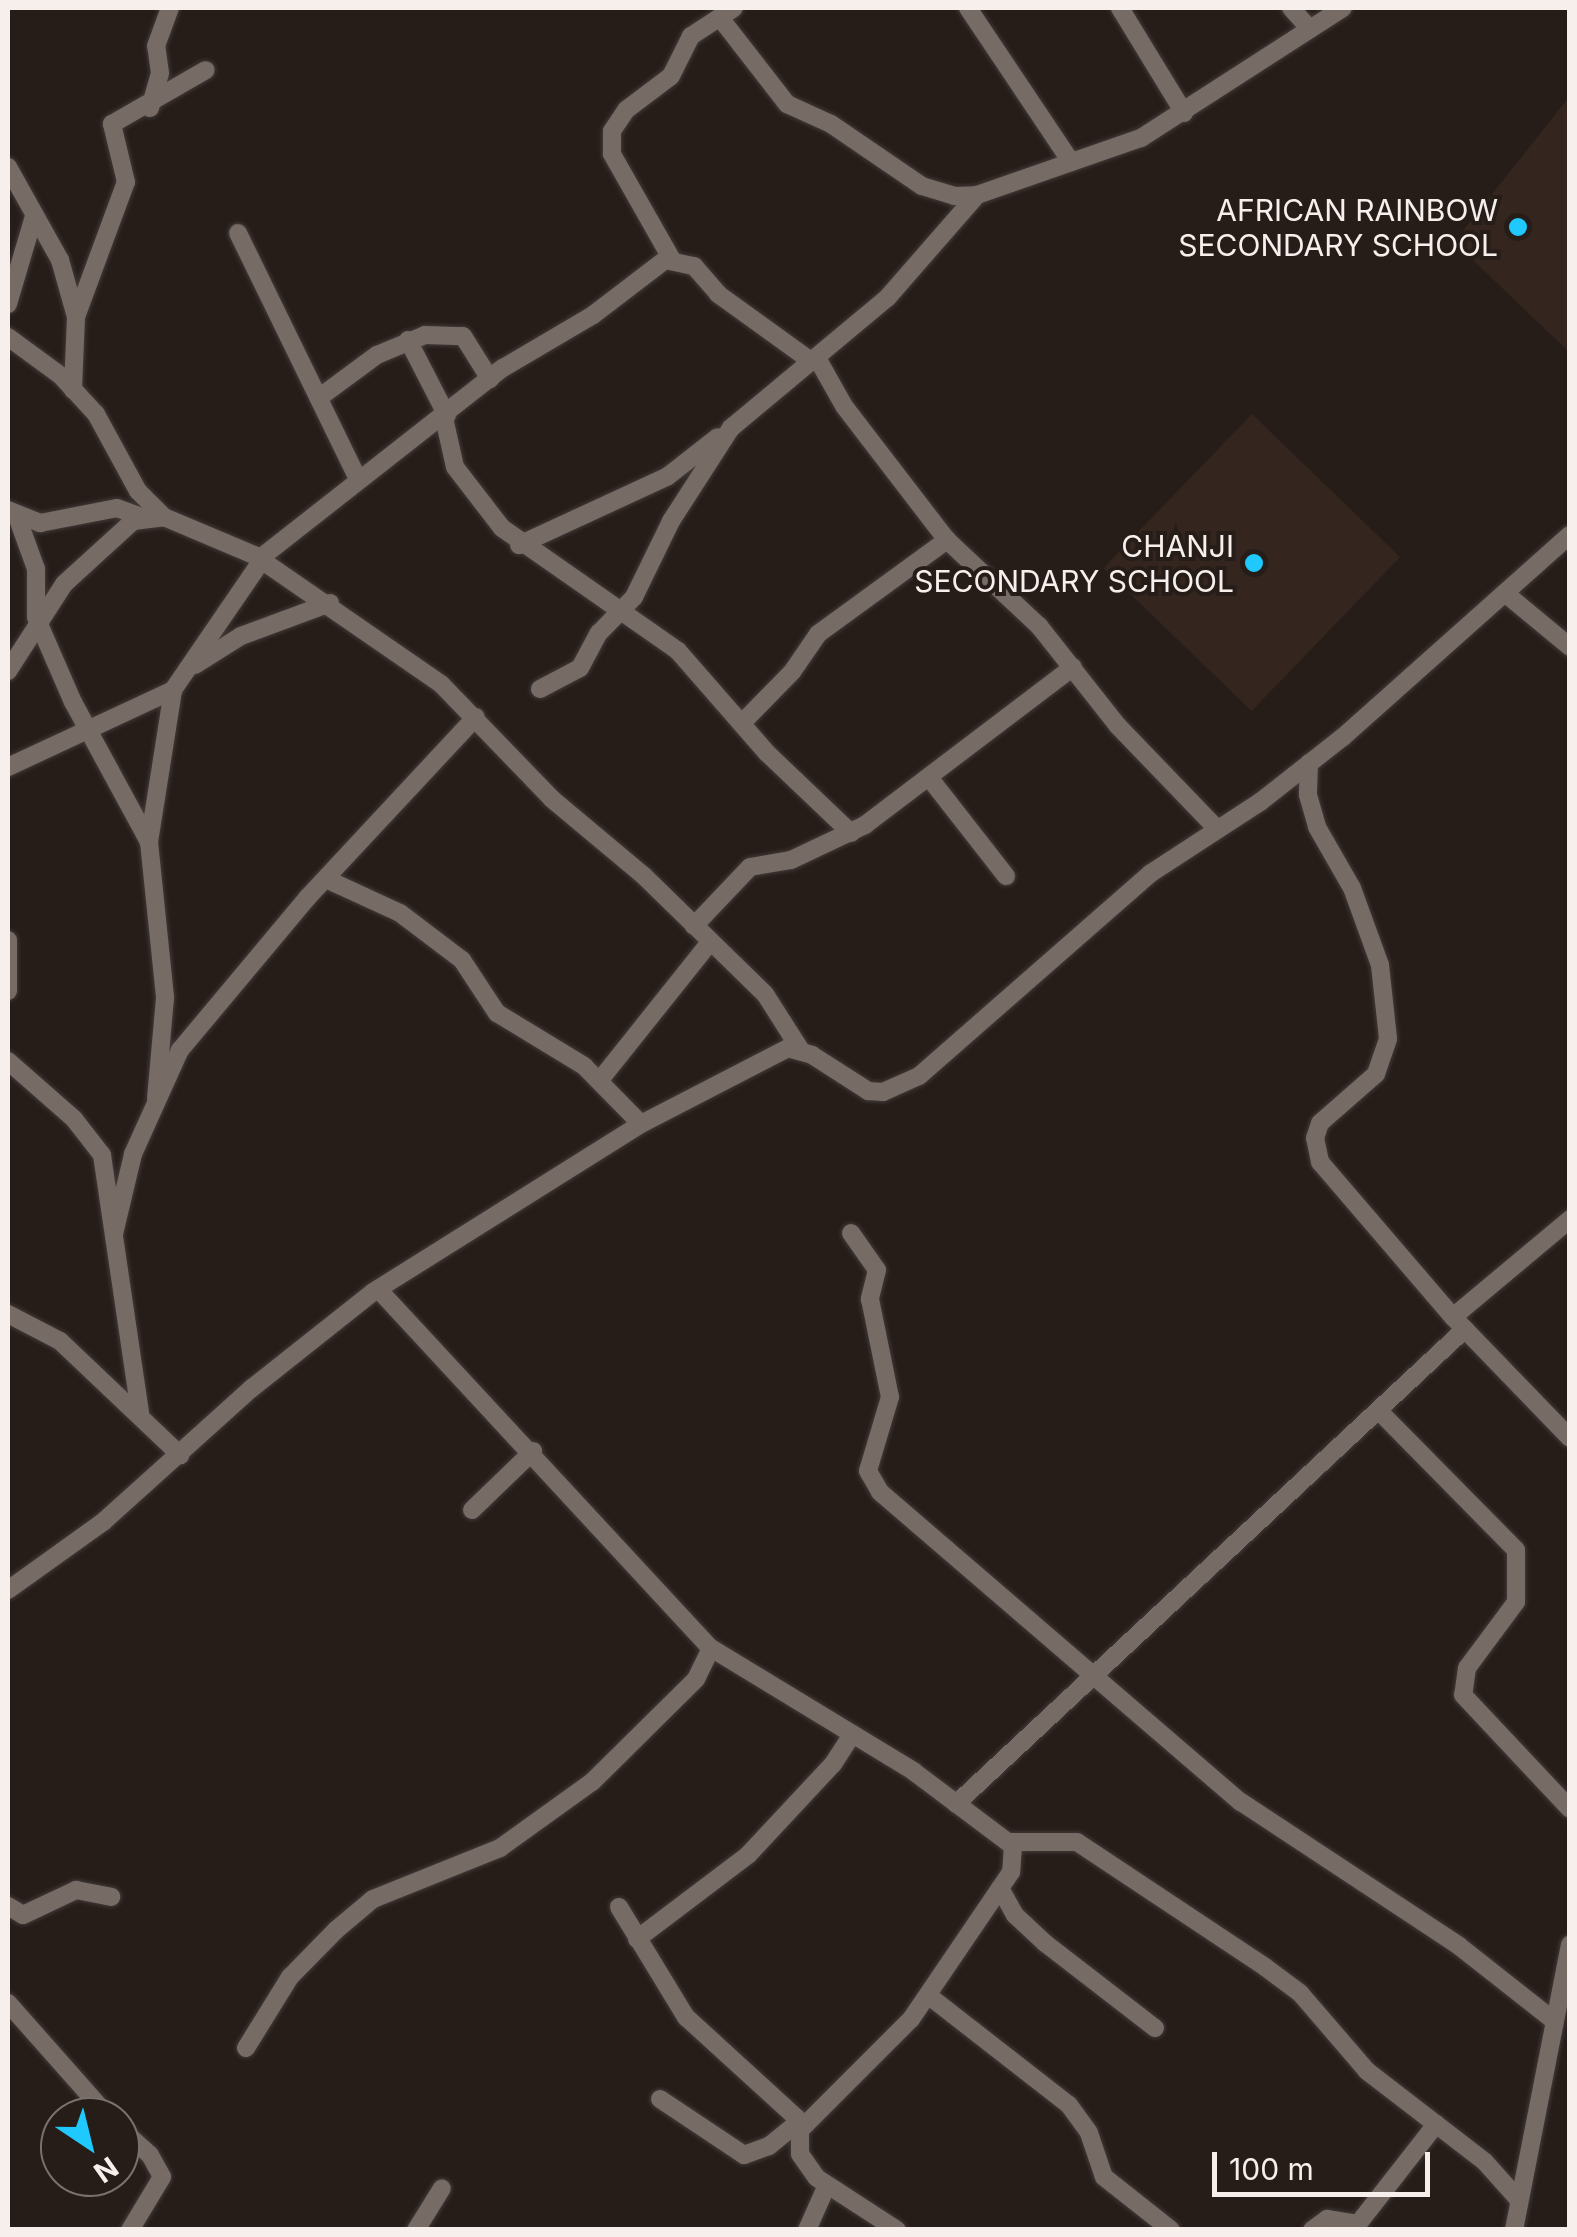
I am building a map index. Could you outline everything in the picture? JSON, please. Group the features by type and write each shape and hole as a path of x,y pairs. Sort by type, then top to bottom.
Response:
{"street":[{"path":"150,108 160,74 156,46 170,8"},
{"path":"968,8 1069,159"},
{"path":"1120,8 1184,114"},
{"path":"1291,8 1310,29"},
{"path":"520,544 668,476 814,360 906,280 977,195 1069,159 1142,138 1343,8"},
{"path":"977,195 922,186 830,124 787,104 728,13 691,36 672,76 626,110 612,131 612,154 670,258 694,266 718,294 814,360 844,406 947,540 1073,666 1118,726 1216,829"},
{"path":"76,317 126,182 112,124 150,108 206,70"},
{"path":"8,167 12,190 58,251 76,317 74,390"},
{"path":"8,304 34,216"},
{"path":"238,233 358,479"},
{"path":"195,666 224,609 261,560 358,479 446,417 490,379 670,258"},
{"path":"320,398 408,340 462,336 490,379"},
{"path":"8,337 74,390 113,437 148,507 261,560 330,604 476,717 552,799 694,926 775,1006 800,1049 868,1091 884,1092 919,1076 1151,873 1309,763 1570,535"},
{"path":"408,340 446,417 456,467 520,544 678,651 742,723 851,833"},
{"path":"540,689 580,668 642,585 671,520 730,428"},
{"path":"149,842 90,734 36,617 36,570 14,520 63,522 116,508 144,518 164,517"},
{"path":"8,671 36,617 110,536 144,518"},
{"path":"742,723 792,672 818,634 947,540"},
{"path":"1506,594 1570,646"},
{"path":"8,767 90,734 173,690 195,666 240,636 330,604"},
{"path":"694,926 750,867 791,860 851,833 931,780 1073,666"},
{"path":"156,1100 165,998 149,842 173,690"},
{"path":"114,1234 133,1154 180,1050 326,879 476,717"},
{"path":"1309,763 1308,794 1317,827 1352,888 1377,956 1388,1039 1376,1074 1320,1123 1316,1149 1336,1184 1459,1323 1570,1438"},
{"path":"931,780 1006,876"},
{"path":"326,879 400,912 462,960 497,1013 535,1031 600,1080 641,1124"},
{"path":"8,940 8,991"},
{"path":"600,1080 710,942"},
{"path":"8,1590 103,1522 378,1289 641,1124 771,1055 800,1049"},
{"path":"8,1061 74,1119 102,1155 140,1413"},
{"path":"956,1804 1094,1680 1379,1411 1459,1323 1570,1219"},
{"path":"851,1232 877,1270 870,1299 890,1396 870,1461 871,1480 1094,1680 1241,1802 1560,2012"},
{"path":"378,1289 533,1451 711,1648 852,1735 1010,1842 1077,1842 1150,1887 1300,1993 1366,2071 1402,2092 1498,2174 1519,2200"},
{"path":"8,1314 60,1341 180,1455"},
{"path":"1379,1411 1516,1550 1516,1602 1478,1649 1461,1681 1463,1695 1570,1809"},
{"path":"472,1510 533,1451"},
{"path":"246,2048 290,1976 372,1899 500,1848 592,1782 696,1679 711,1648"},
{"path":"637,1940 748,1856 834,1764 852,1735"},
{"path":"660,2099 744,2155 770,2146 801,2122 929,1996 959,1940 1016,1862 1010,1842"},
{"path":"1000,1888 1015,1915 1045,1943 1155,2028"},
{"path":"8,1906 22,1915 76,1890 112,1898"},
{"path":"619,1907 686,2017 801,2122 800,2154 828,2184 897,2230"},
{"path":"1514,2230 1560,2012 1570,1944"},
{"path":"929,1996 1070,2105 1089,2133 1104,2177 1170,2230"},
{"path":"8,2003 91,2097"},
{"path":"1312,2230 1327,2219 1358,2224 1436,2124"},
{"path":"132,2228 162,2177 140,2146"},
{"path":"807,2230 828,2184"},
{"path":"416,2230 442,2188"}],"shaded area":[{"name":"AFRICAN RAINBOW SECONDARY SCHOOL","path":"1569,97 1569,352 1454,242"},
{"name":"CHANJI SECONDARY SCHOOL","path":"1252,414 1400,557 1252,711 1103,568"}],"place":[{"name":"AFRICAN RAINBOW SECONDARY SCHOOL","path":"1518,227"},
{"name":"CHANJI SECONDARY SCHOOL","path":"1254,563"}]}
